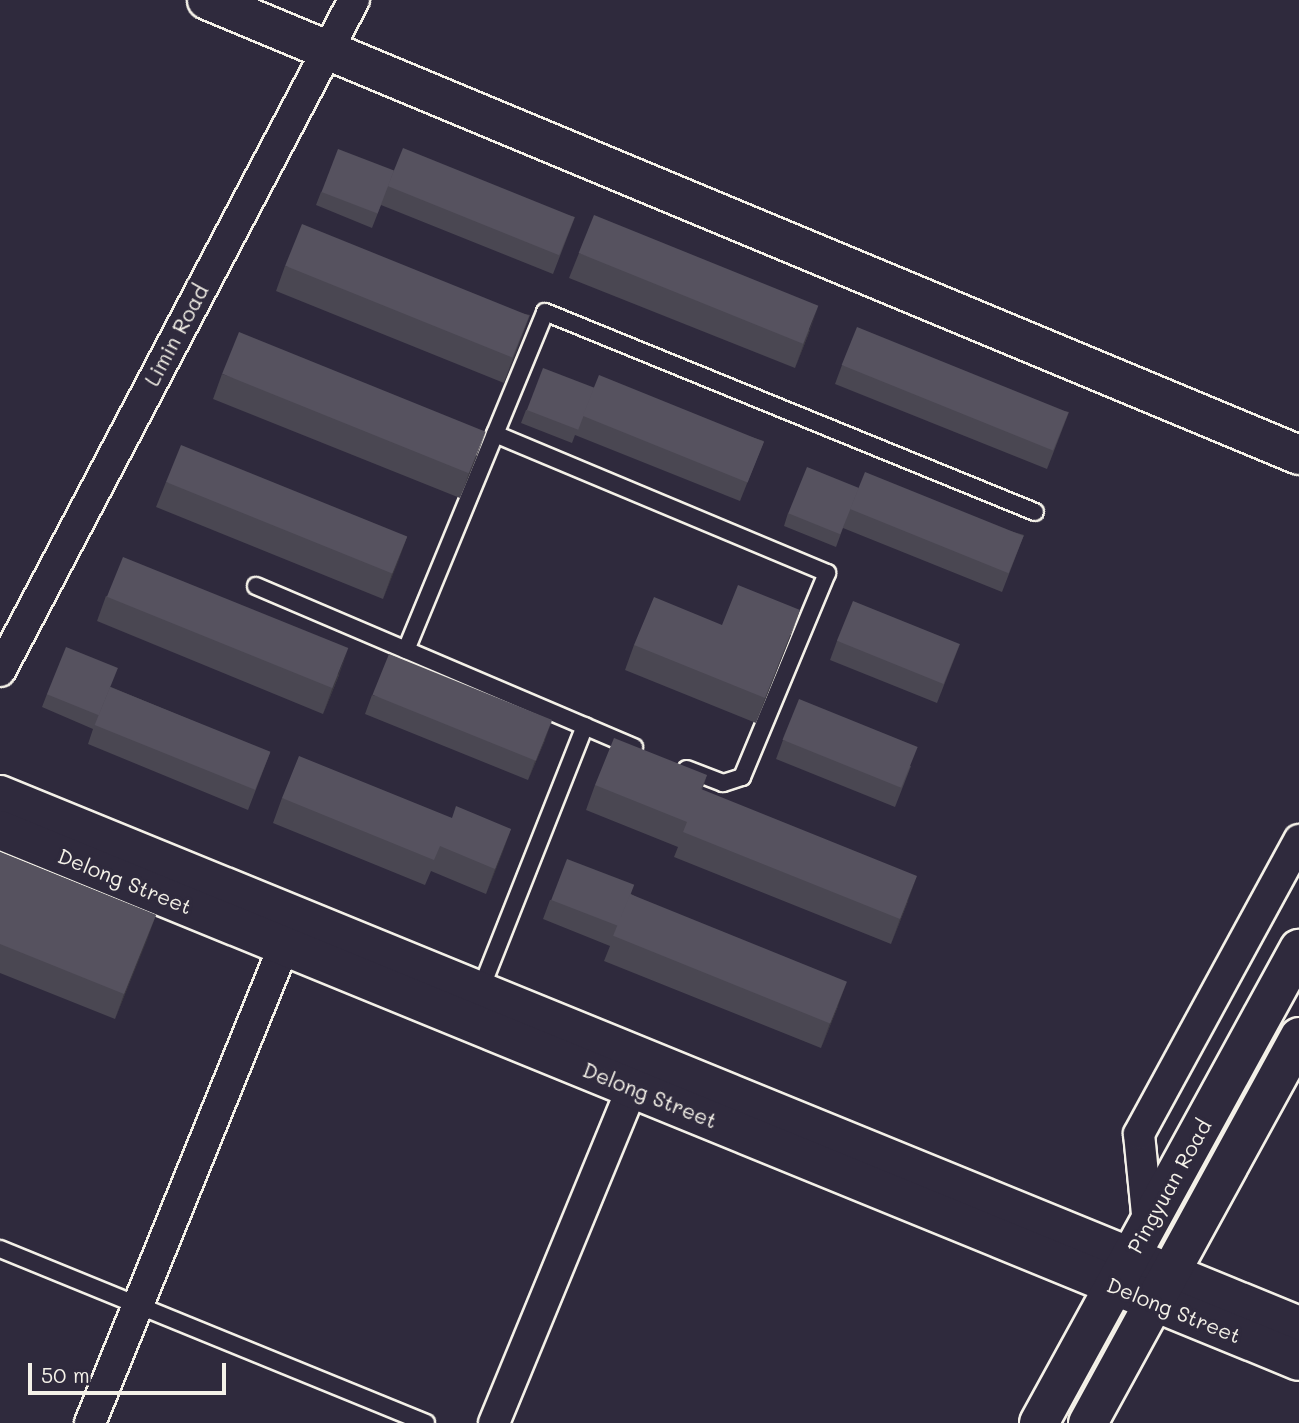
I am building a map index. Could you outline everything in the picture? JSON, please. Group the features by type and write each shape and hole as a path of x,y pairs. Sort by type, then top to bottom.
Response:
{"main road":[{"path":"207,0 1299,455"},
{"name":"Delong Street","path":"0,795 1131,1255 1162,1287 1299,1361"},
{"name":"Delong Street","path":"0,830 632,1088 1131,1255"},
{"name":"Pingyuan Road","path":"1039,1423 1299,949"},
{"name":"Pingyuan Road","path":"1088,1423 1299,1037"},
{"name":"Delong Street","path":"1162,1287 1299,1326"}],"street":[{"name":"Limin Road","path":"0,671 354,0"},
{"path":"1131,1255 1139,1134 1299,840"},
{"path":"90,1423 284,946"},
{"path":"494,1423 632,1088"}],"lane":[{"path":"406,650 545,312 1035,512"},
{"path":"495,433 827,572 742,776 723,783 673,763"},
{"path":"257,586 648,752"},
{"path":"480,991 585,726"},
{"path":"0,1249 426,1423"}],"building":[{"path":"403,148 575,217 559,255 388,186"},
{"path":"338,149 394,171 378,213 322,192"},
{"path":"594,215 818,306 803,344 579,253"},
{"path":"302,224 529,316 512,358 285,266"},
{"path":"857,327 1068,412 1053,450 842,365"},
{"path":"239,332 486,432 469,473 222,374"},
{"path":"543,368 594,388 578,430 527,410"},
{"path":"599,375 764,442 748,482 583,416"},
{"path":"181,445 407,536 392,573 166,482"},
{"path":"807,467 859,488 840,534 788,513"},
{"path":"865,472 1024,536 1009,573 850,509"},
{"path":"123,557 348,648 332,688 107,597"},
{"path":"738,585 800,610 765,698 634,645 654,597 722,625"},
{"path":"853,601 960,644 944,684 837,641"},
{"path":"66,647 118,668 99,715 47,694"},
{"path":"389,654 552,720 536,761 373,695"},
{"path":"110,687 270,752 255,790 95,725"},
{"path":"799,699 918,747 901,788 783,740"},
{"path":"614,738 707,775 701,789 917,876 900,919 683,832 687,822 595,785"},
{"path":"299,756 452,818 456,806 511,829 495,869 440,846 434,860 282,798"},
{"path":"0,852 156,915 124,994 0,944"},
{"path":"567,859 634,885 618,926 551,900"},
{"path":"630,894 847,982 830,1023 613,936"}]}
